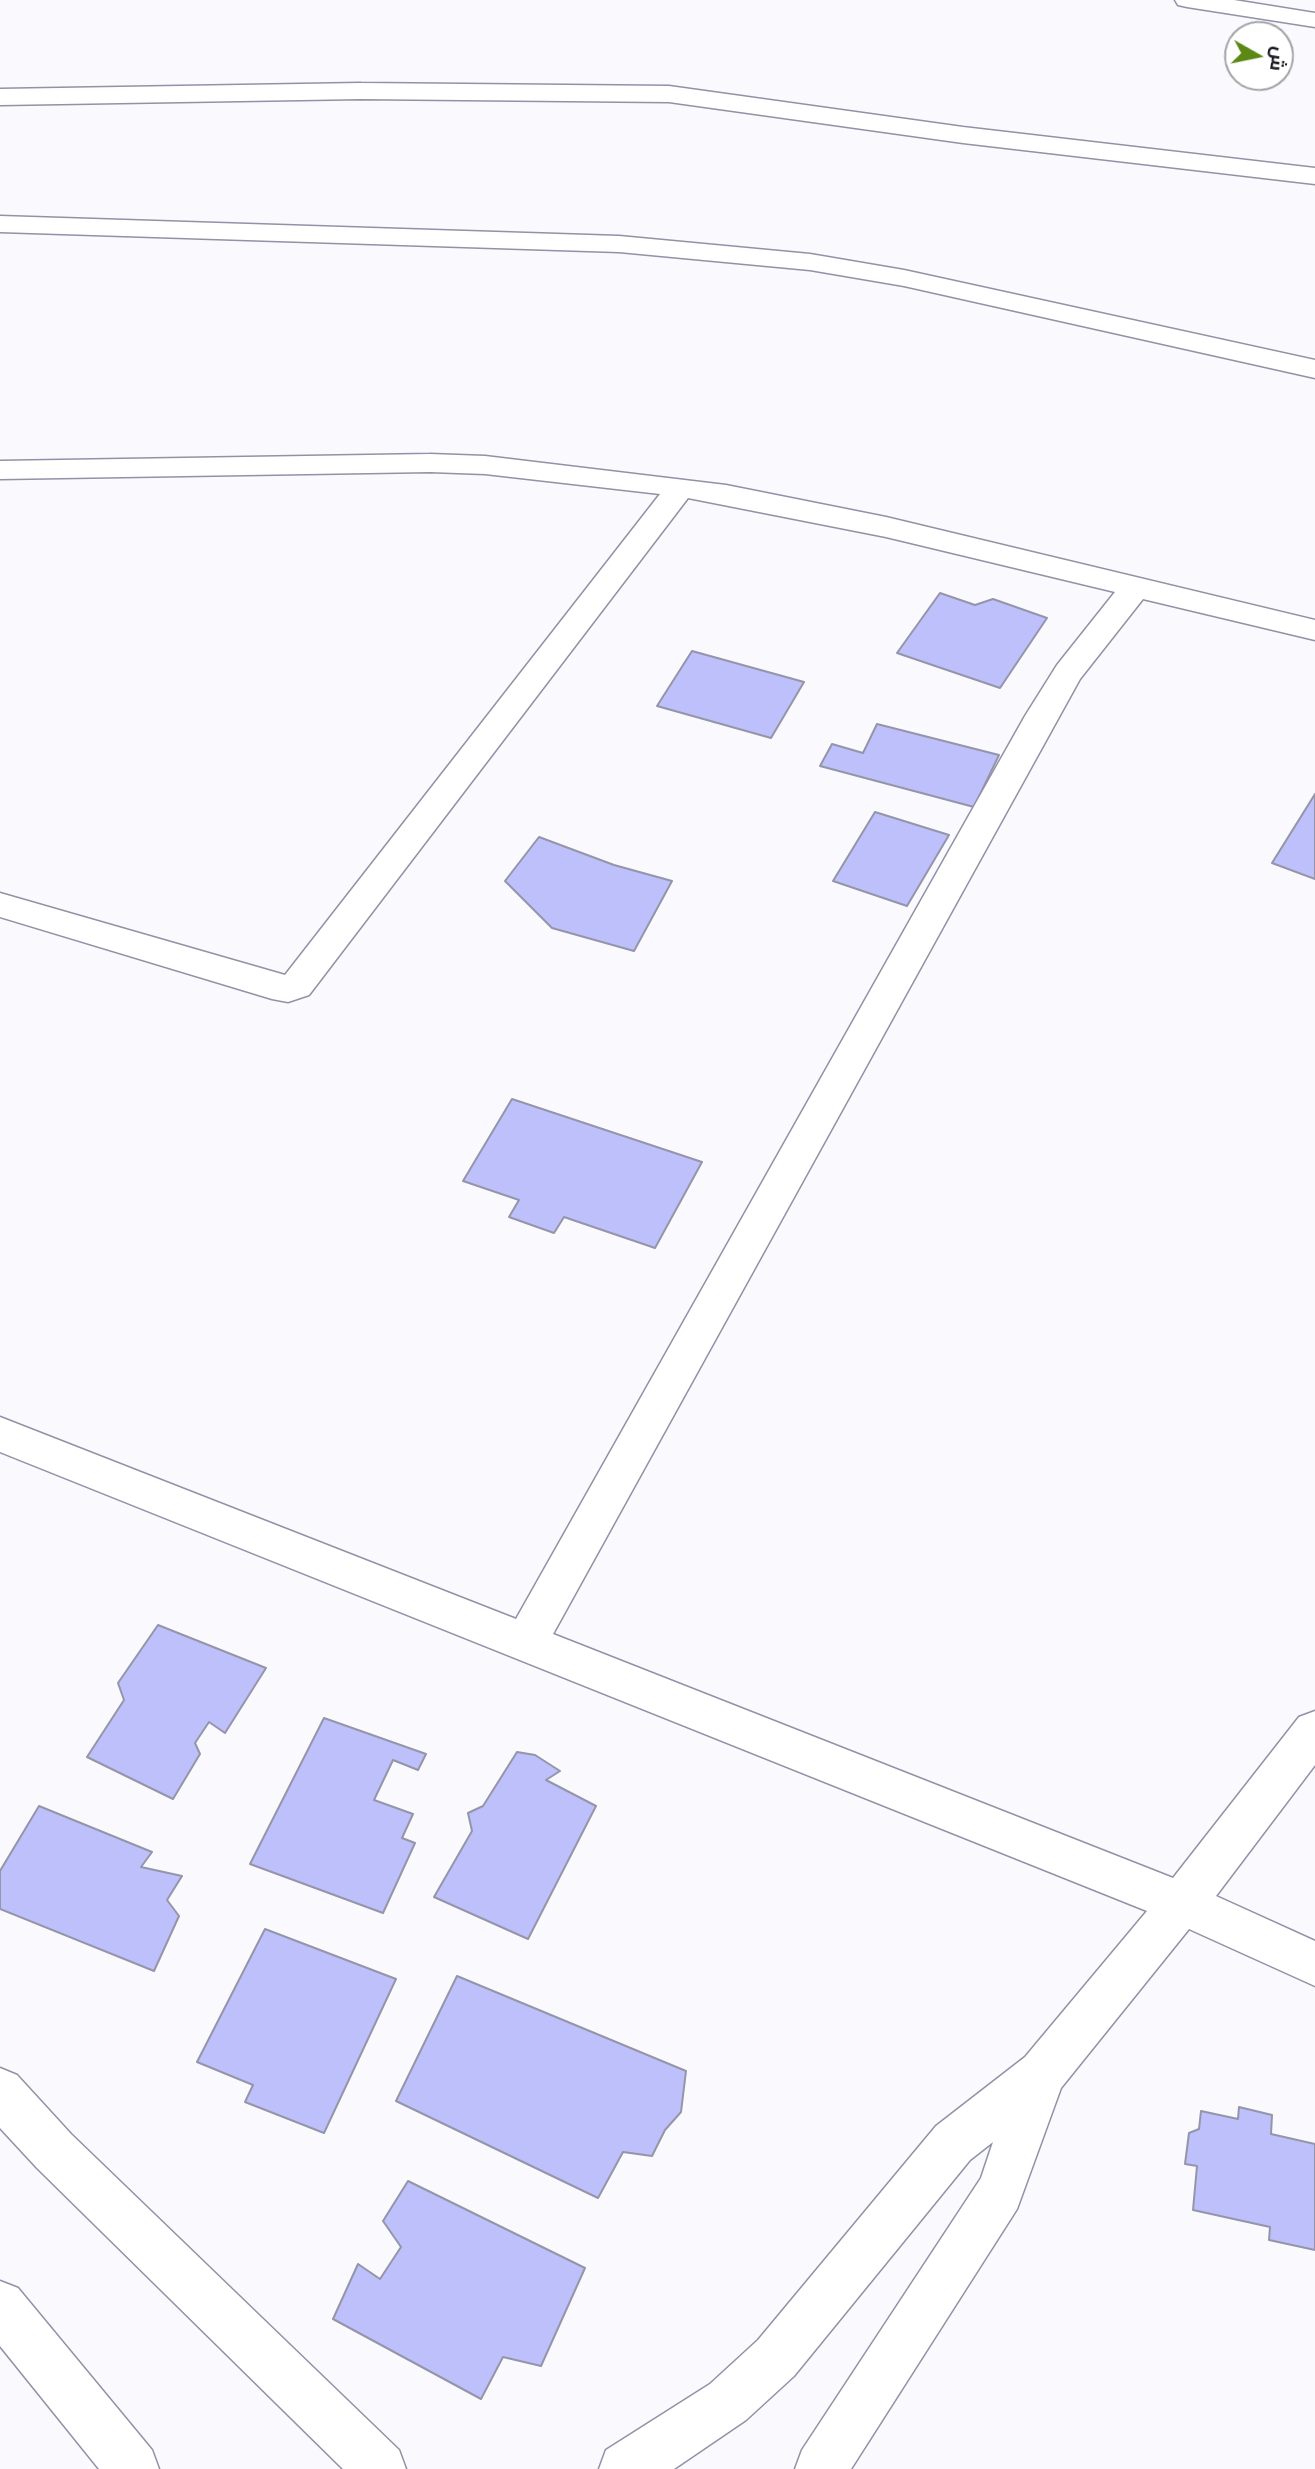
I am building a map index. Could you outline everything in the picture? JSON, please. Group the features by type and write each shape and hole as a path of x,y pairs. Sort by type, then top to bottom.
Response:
{"street":[{"path":"1186,0 1315,20"},
{"path":"0,97 362,91 669,94 963,135 1315,176"},
{"path":"0,224 592,243 712,251 894,276 1315,369"},
{"path":"0,470 444,464 545,471 681,488 886,527 1315,630"},
{"path":"0,905 272,986 288,989 296,986 681,488"},
{"path":"526,1641 1041,716 1068,672 1135,588"},
{"path":"0,1434 1182,1903 1315,1964"},
{"path":"625,2469 728,2402 776,2358 953,2143 1042,2074 1182,1903 1315,1731"},
{"path":"821,2469 1000,2192 1042,2074"},
{"path":"0,2092 54,2151 380,2469"},
{"path":"0,2306 133,2469"}],"building":[{"path":"940,593 975,605 993,599 1047,618 1000,688 897,653"},
{"path":"692,651 804,682 771,738 657,706"},
{"path":"877,724 999,755 974,807 820,766 832,744 863,753"},
{"path":"1315,794 1315,879 1272,863"},
{"path":"875,812 949,835 907,906 833,881"},
{"path":"539,837 614,865 672,881 634,951 552,928 505,881"},
{"path":"512,1099 702,1162 655,1248 564,1217 554,1233 509,1217 519,1200 463,1181"},
{"path":"158,1625 266,1668 225,1733 209,1722 195,1743 200,1754 173,1799 87,1757 124,1700 118,1683"},
{"path":"324,1718 426,1754 418,1770 393,1760 374,1800 413,1814 402,1838 415,1843 383,1913 250,1864"},
{"path":"517,1752 535,1755 560,1771 546,1780 596,1806 528,1939 434,1897 472,1831 468,1813 483,1806"},
{"path":"39,1806 152,1852 141,1867 182,1876 167,1900 179,1916 154,1971 0,1909 0,1871"},
{"path":"265,1929 396,1979 324,2133 245,2102 253,2085 197,2062"},
{"path":"457,1976 686,2071 681,2112 665,2130 652,2156 623,2152 598,2198 396,2101"},
{"path":"1239,2107 1272,2115 1271,2134 1315,2144 1315,2250 1269,2240 1270,2227 1193,2210 1197,2166 1185,2164 1189,2133 1199,2129 1201,2111 1238,2119"},
{"path":"408,2181 585,2268 541,2366 503,2357 481,2399 333,2319 358,2264 380,2279 401,2247 383,2221"}]}
